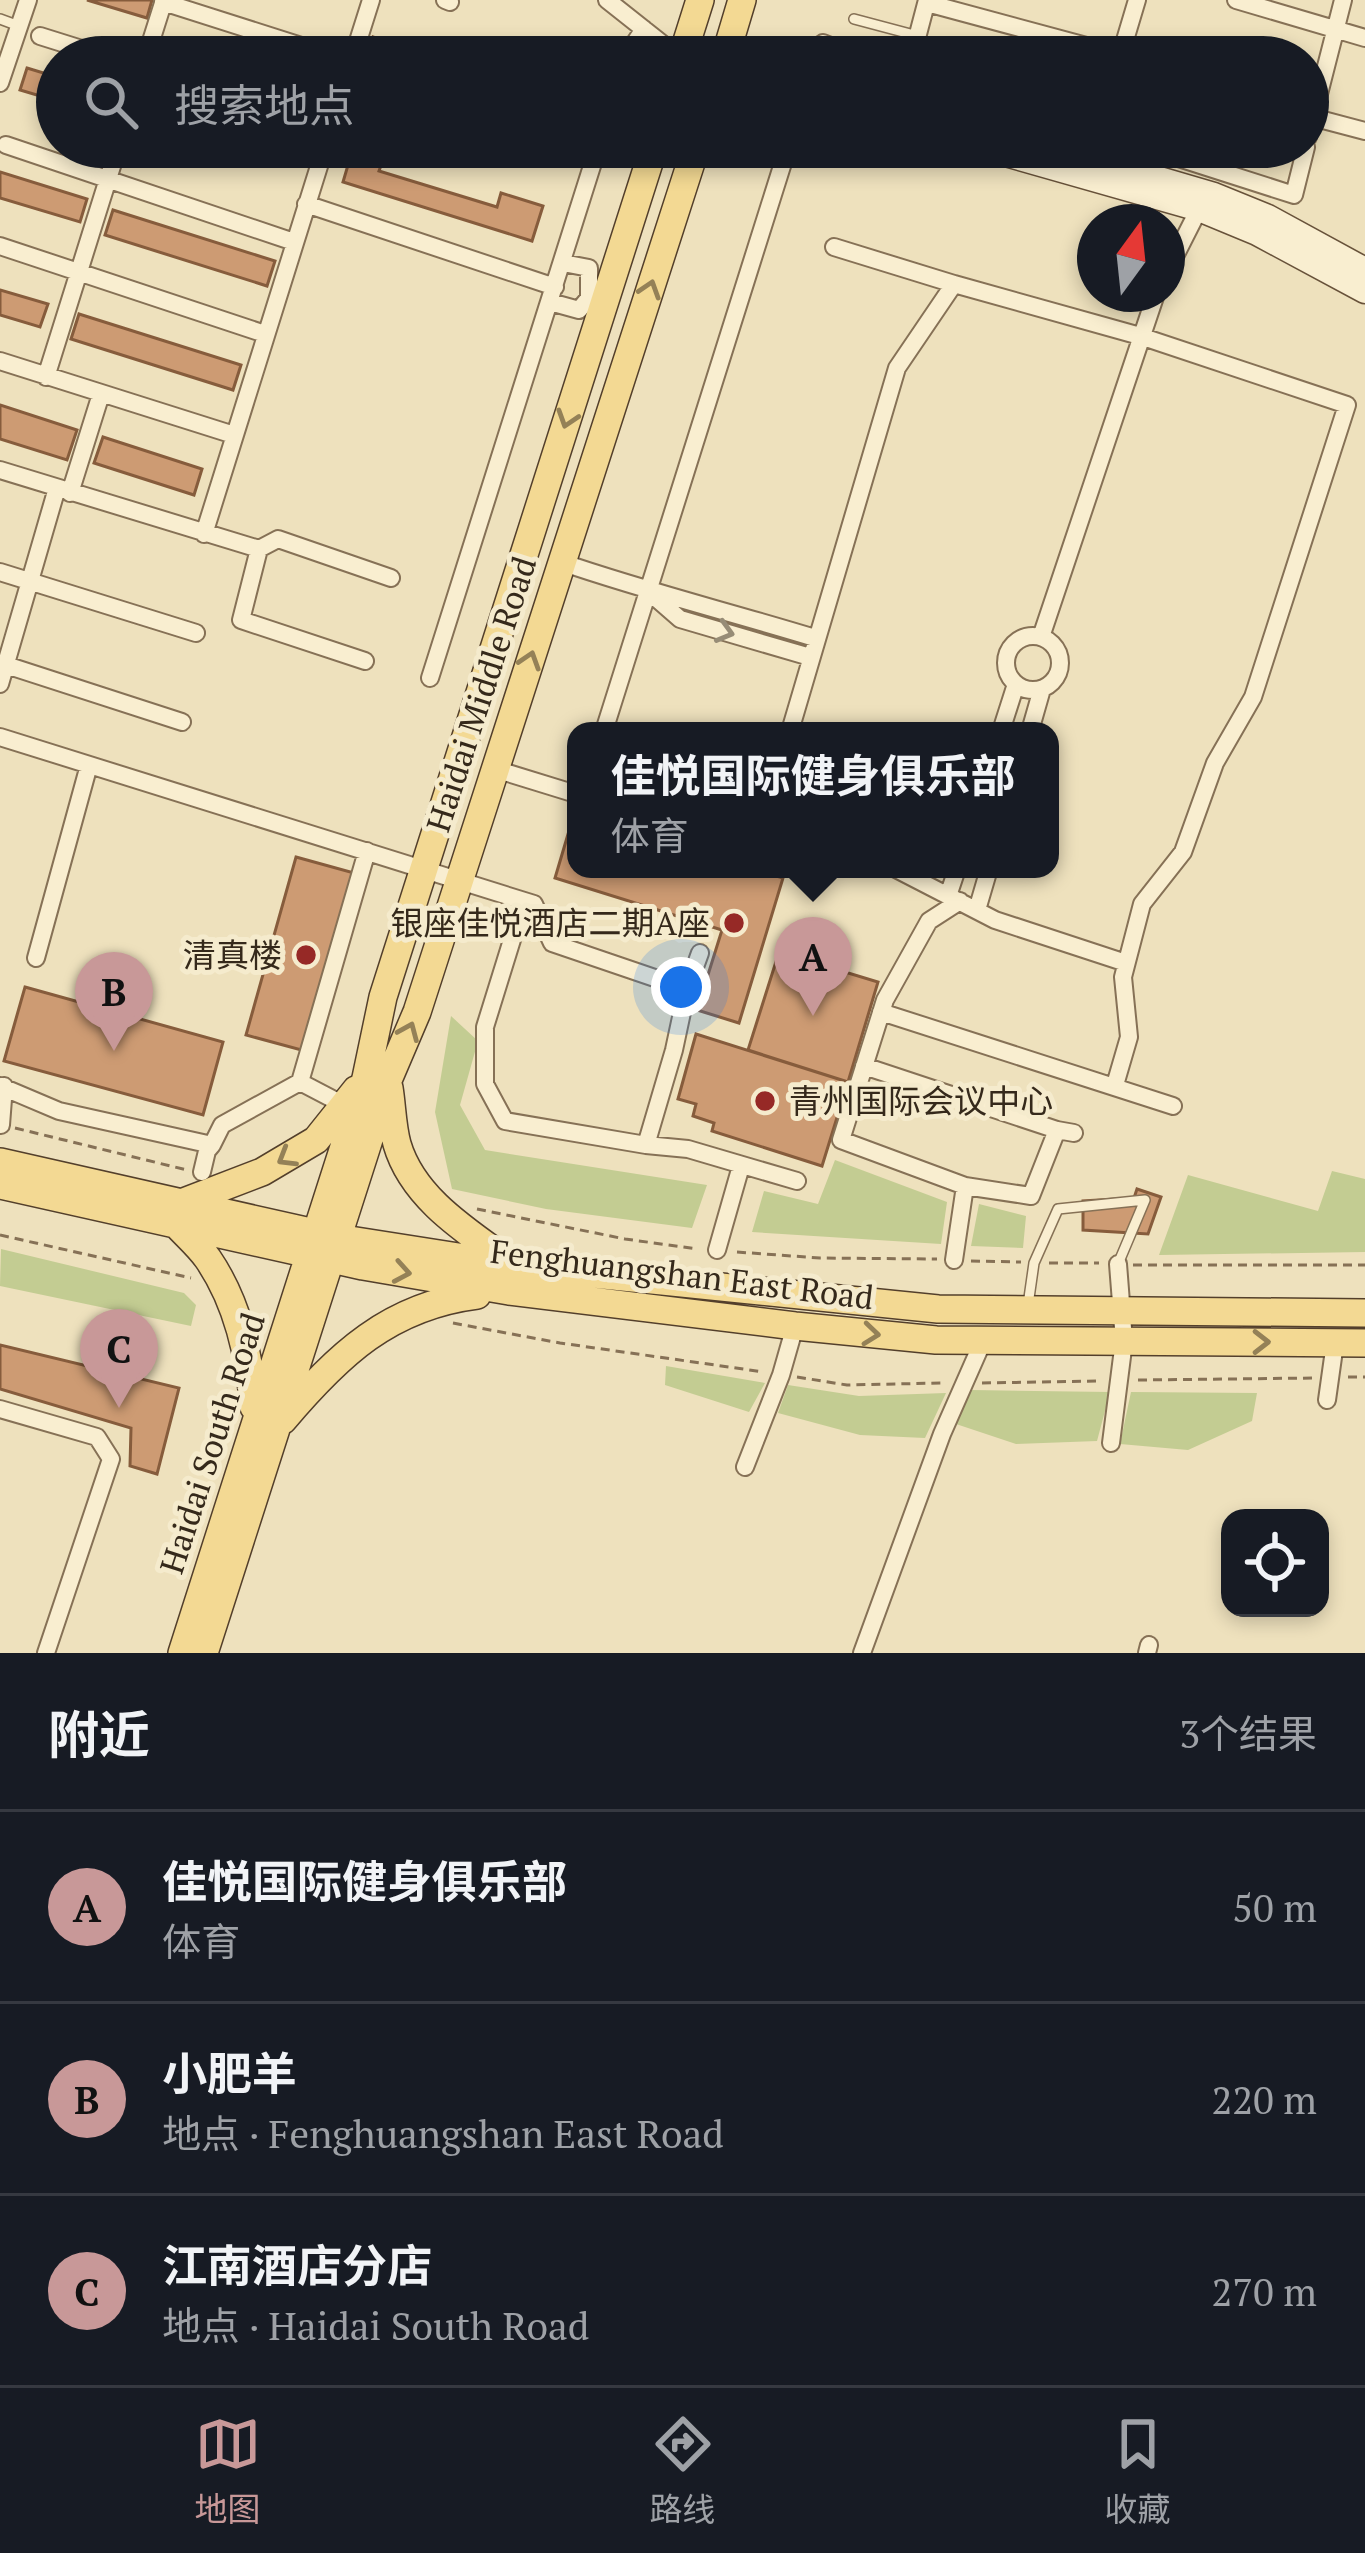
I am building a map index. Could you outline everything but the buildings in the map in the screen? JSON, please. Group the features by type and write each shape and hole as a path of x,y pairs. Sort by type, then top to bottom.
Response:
{"main road":[{"path":"688,36 700,0"},
{"path":"737,36 742,0"},
{"name":"Haidai Middle Road","path":"377,1079 382,997 596,301 645,168"},
{"name":"Haidai Middle Road","path":"323,1247 377,1079 417,1012 689,168"},
{"path":"377,1079 412,1178 512,1279 404,1313 320,1376 264,1428 234,1311 178,1213 316,1140 344,1106 377,1079"},
{"name":"Fenghuangshan East Road","path":"0,1162 178,1213 323,1247 795,1326 936,1340 1365,1343"},
{"name":"Fenghuangshan East Road","path":"0,1185 178,1213"},
{"name":"Haidai South Road","path":"182,1653 264,1428 323,1247"},
{"name":"Fenghuangshan East Road","path":"512,1279 938,1310 1365,1313"},
{"name":"Haidai South Road","path":"204,1653 264,1428"}],"street":[{"path":"0,83 28,0"},
{"path":"360,36 371,0"},
{"path":"607,0 653,36"},
{"path":"1127,36 1137,0"},
{"path":"1236,0 1365,38"},
{"path":"1329,51 1343,0"},
{"path":"153,36 164,1 272,36"},
{"path":"918,36 927,1 1051,36"},
{"path":"639,36 644,29"},
{"path":"1329,121 1365,131"},
{"path":"6,145 36,155"},
{"path":"75,168 294,242"},
{"path":"46,377 111,168"},
{"path":"204,534 318,168"},
{"path":"430,678 592,168"},
{"path":"607,722 781,168"},
{"path":"1056,168 1199,208 1365,291"},
{"path":"1122,168 1214,195 1268,217 1365,269"},
{"path":"1210,168 1294,195 1301,168"},
{"path":"306,204 552,295 579,310 596,301 589,268 563,263"},
{"path":"1185,236 1199,208"},
{"path":"0,246 265,334"},
{"path":"834,247 1140,336 1347,405 1253,697 1214,763 1184,852 1142,904 1123,976 1129,1036 1115,1085"},
{"path":"792,722 897,368 954,284"},
{"path":"1040,637 1149,312"},
{"path":"0,362 234,435"},
{"path":"0,684 30,581 101,394"},
{"path":"0,470 259,549 278,539 391,578"},
{"path":"259,549 241,620 365,661"},
{"path":"561,562 648,592 691,600 815,638"},
{"path":"0,572 196,633"},
{"path":"648,592 680,619 810,657"},
{"path":"1040,637 1054,647 1060,662 1056,679 1042,689 1016,685 1006,669 1009,651 1022,639 1040,637"},
{"path":"3,663 182,722"},
{"path":"1004,722 1016,685"},
{"path":"1033,722 1042,689"},
{"path":"0,737 534,904 552,943 687,989"},
{"path":"36,958 89,765"},
{"path":"495,770 567,791"},
{"path":"202,1172 207,1150 222,1125 300,1082 367,851"},
{"path":"914,878 994,920 1126,963"},
{"path":"958,878 962,902"},
{"path":"864,1066 1065,1131 1031,1196 965,1186 841,1140 864,1066 885,1000 929,921 962,902 982,878"},
{"path":"524,901 485,1027 485,1084 505,1121 688,1150 797,1181"},
{"path":"646,1145 700,952"},
{"path":"881,1012 1173,1106"},
{"path":"300,1082 344,1106"},
{"path":"2,1125 2,1086 59,1111 212,1145"},
{"path":"717,1250 741,1166"},
{"path":"954,1260 965,1186"},
{"path":"1111,1443 1124,1341 1118,1264"},
{"path":"745,1467 795,1326"},
{"path":"862,1653 942,1434 983,1341"},
{"path":"1328,1400 1335,1342"},
{"path":"2,1414 97,1437 111,1459 46,1653"}],"lane":[{"path":"854,19 918,36"},
{"path":"0,20 19,26"},
{"path":"1028,1310 1034,1263 1058,1209 1145,1200 1118,1264"}],"path":[{"path":"2,1125 202,1172"},
{"path":"476,1209 626,1239 820,1258 1365,1265"},
{"path":"0,1235 222,1285"},
{"path":"449,1322 847,1384 1365,1377"}],"green space":[{"path":"451,1016 478,1041 460,1105 485,1150 707,1185 692,1228 546,1209 452,1189 435,1112"},
{"path":"835,1160 947,1202 941,1244 752,1232 764,1191 818,1204"},
{"path":"1332,1171 1365,1179 1365,1252 1159,1255 1188,1175 1318,1211"},
{"path":"979,1204 1026,1216 1023,1248 971,1246"},
{"path":"1,1249 184,1293 196,1305 191,1326 0,1286"},
{"path":"666,1366 765,1383 749,1412 665,1385"},
{"path":"788,1385 859,1396 946,1393 925,1438 860,1435 778,1413"},
{"path":"971,1390 1110,1392 1097,1441 1016,1444 956,1424"},
{"path":"1131,1392 1257,1393 1252,1421 1188,1450 1120,1444"}],"place":[{"name":"银座佳悦酒店二期A座","path":"734,923"},
{"name":"清真楼","path":"306,955"},
{"name":"佳悦国际健身俱乐部","path":"813,1016"},
{"name":"小肥羊","path":"114,1051"},
{"name":"青州国际会议中心","path":"765,1101"},
{"name":"江南酒店分店","path":"119,1408"}]}
